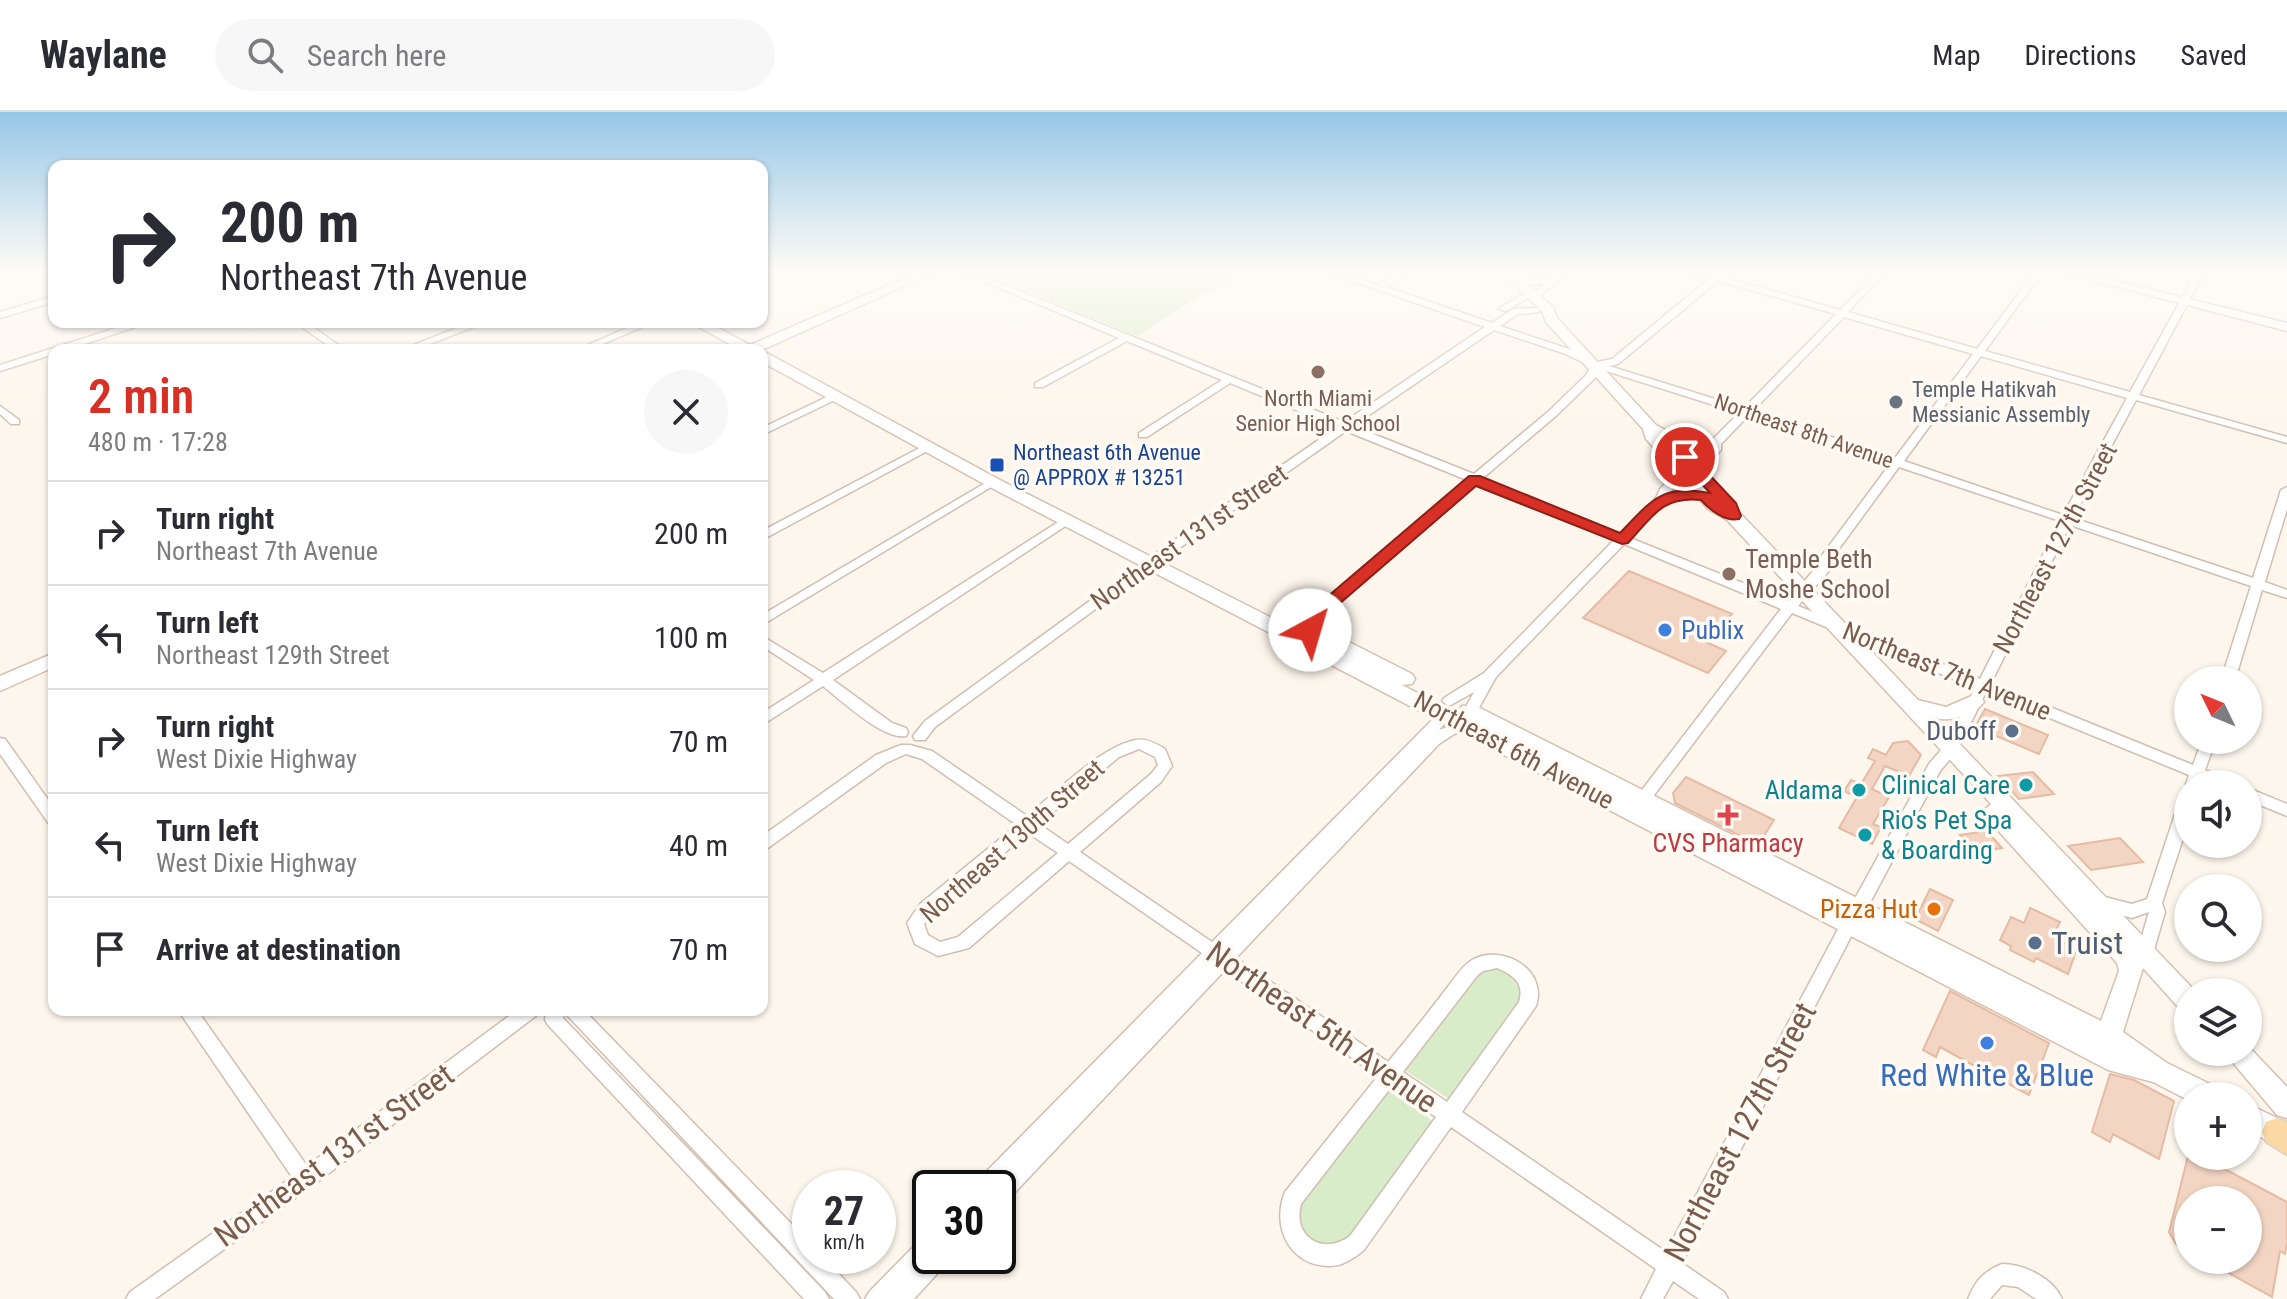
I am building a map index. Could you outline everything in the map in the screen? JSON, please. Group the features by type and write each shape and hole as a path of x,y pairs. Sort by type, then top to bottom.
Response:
{"main road":[{"path":"764,344 809,324"},
{"path":"1556,324 1651,428 1673,444 1714,505 1733,516 1923,720 1920,730 1948,751 2096,901 2138,958"},
{"path":"708,328 739,344"},
{"name":"Northeast 6th Avenue","path":"768,359 876,416 888,416 955,450 1407,694 1469,718 1854,916 2126,1046 2158,1071 2180,1082"},
{"name":"Northeast 6th Avenue","path":"876,416 877,421 992,482 1287,618 1447,708"},
{"path":"1651,428 1651,436 1731,506 1733,516"},
{"path":"927,447 955,450"},
{"path":"0,684 48,662"},
{"path":"1407,694 1469,718"},
{"path":"1905,701 1926,710 1948,714 1978,694"},
{"path":"1447,708 1501,727"},
{"name":"Northeast 6th Avenue","path":"1469,718 1501,727 1806,900 1854,916 2117,1062 2158,1071"},
{"path":"1948,751 2138,958 2174,988"},
{"path":"2108,1037 2138,958"},
{"path":"2246,1066 2285,1129"},
{"path":"2262,1122 2285,1129"}],"street":[{"name":"Northeast 7th Avenue","path":"1093,324 1837,626 1978,694 2174,770"},
{"name":"Northeast 8th Avenue","path":"1486,324 1596,365 1746,412 2287,594"},
{"name":"Northeast 131st Street","path":"768,840 1156,559 1494,324"},
{"path":"1310,630 1325,607 1541,423 1561,401 1591,379 1596,365 1615,362 1660,324"},
{"path":"1673,444 1695,448 1715,444 1830,324"},
{"path":"1886,324 2287,440"},
{"path":"1774,559 1802,564 1824,561 2000,324"},
{"name":"Northeast 127th Street","path":"1652,1299 1854,916 1948,751 2067,519 2172,324"},
{"path":"75,344 126,328"},
{"path":"312,328 332,344"},
{"path":"422,344 465,328"},
{"path":"596,344 634,328"},
{"path":"1039,385 1126,338"},
{"path":"0,368 48,353"},
{"path":"1143,435 1229,380"},
{"path":"768,429 835,396"},
{"path":"0,409 15,422"},
{"path":"1016,1176 1447,708 1489,676 1661,499 1664,491 1717,448 1715,444"},
{"path":"768,533 927,447"},
{"path":"768,617 992,482"},
{"path":"2232,666 2287,490"},
{"path":"1661,499 1683,493 1706,496"},
{"path":"768,716 1069,519"},
{"path":"1638,806 1789,607 1825,568 1824,561"},
{"path":"1287,618 1325,607"},
{"name":"Northeast 5th Avenue","path":"768,644 1717,1299"},
{"path":"1002,1170 1434,740 1469,718 1489,676"},
{"path":"0,743 48,811"},
{"name":"Northeast 130th Street","path":"1138,744 1160,752 1165,761 1162,771 1068,852 963,943 938,949 921,939 914,928 919,917 1026,824 1120,749 1138,744"},
{"path":"2262,800 2287,810"},
{"path":"2138,958 2157,912 2154,903 2174,842"},
{"path":"2096,901 2132,911 2154,903"},
{"path":"1497,961 1517,970 1529,982 1531,997 1448,1114 1348,1252 1326,1257 1314,1253 1290,1230 1286,1220 1287,1209 1390,1074 1478,965 1497,961"},
{"path":"191,1016 305,1179"},
{"name":"Northeast 131st Street","path":"137,1299 305,1179 523,1016"},
{"path":"554,1016 554,1020 818,1299"},
{"path":"579,1016 849,1299"},
{"path":"876,1299 912,1262"},
{"path":"1979,1299 1987,1281 2005,1273 2031,1282 2051,1299"},
{"path":"899,1299 923,1274"}],"green space":[{"path":"1109,324 1155,324 1137,336"},
{"path":"1498,967 1518,977 1525,997 1449,1099 1405,1070 1405,1065 1479,971"},
{"path":"1388,1090 1434,1122 1342,1250 1309,1243 1293,1210"}],"building":[{"name":"Publix","path":"1629,571 1732,614 1708,643 1726,651 1708,673 1583,618"},
{"name":"Duboff","path":"1985,709 2048,735 2039,754 1975,727"},
{"path":"1908,741 1921,755 1909,776 1885,766 1872,789 1889,797 1873,824 1881,827 1872,844 1839,828 1857,797 1844,791 1851,780 1861,784 1875,761 1868,758 1873,749 1886,755 1893,743"},
{"name":"Clinical Care","path":"2033,772 2054,794 2019,799 1998,776"},
{"name":"CVS Pharmacy","path":"1686,777 1774,820 1758,845 1675,803 1673,793"},
{"path":"1987,831 2002,848 1971,853 1961,841 1965,841 1960,835"},
{"path":"2120,838 2143,862 2091,870 2068,846"},
{"name":"Pizza Hut","path":"1930,889 1953,900 1938,931 1915,919"},
{"name":"Truist","path":"2030,908 2060,922 2053,937 2077,949 2068,974 2036,958 2034,962 2010,950 2011,946 2000,940 2011,917 2024,923"},
{"name":"Red White & Blue","path":"1950,991 2049,1043 2029,1095 2000,1079 1998,1084 1978,1073 1980,1069 1940,1047 1936,1057 1923,1050"},
{"path":"2110,1074 2134,1080 2174,1101 2159,1159 2113,1134 2110,1142 2092,1132"},
{"path":"2184,1170 2226,1170 2257,1186 2180,1186"},
{"path":"2262,1189 2287,1202 2287,1243 2285,1254 2280,1251 2272,1297 2230,1274 2262,1274"},
{"path":"2174,1212 2174,1241 2169,1232"}],"place":[{"name":"North Miami Senior High School","path":"1318,372"},
{"name":"Temple Hatikvah Messianic Assembly","path":"1896,402"},
{"name":"Northeast 6th Avenue @ APPROX # 13251","path":"997,465"},
{"name":"Temple Beth Moshe School","path":"1729,574"},
{"name":"Publix","path":"1665,630"},
{"name":"Duboff","path":"2012,731"},
{"name":"Clinical Care","path":"2026,785"},
{"name":"Aldama","path":"1859,790"},
{"name":"CVS Pharmacy","path":"1728,815"},
{"name":"Rio's Pet Spa & Boarding","path":"1865,835"},
{"name":"Pizza Hut","path":"1934,909"},
{"name":"Truist","path":"2035,943"},
{"name":"Red White & Blue","path":"1987,1043"}],"route":[{"path":"1310,630 1325,607 1475,480 1622,539 1661,499 1679,493 1706,496 1714,505 1733,516 1731,506 1685,457"}]}
